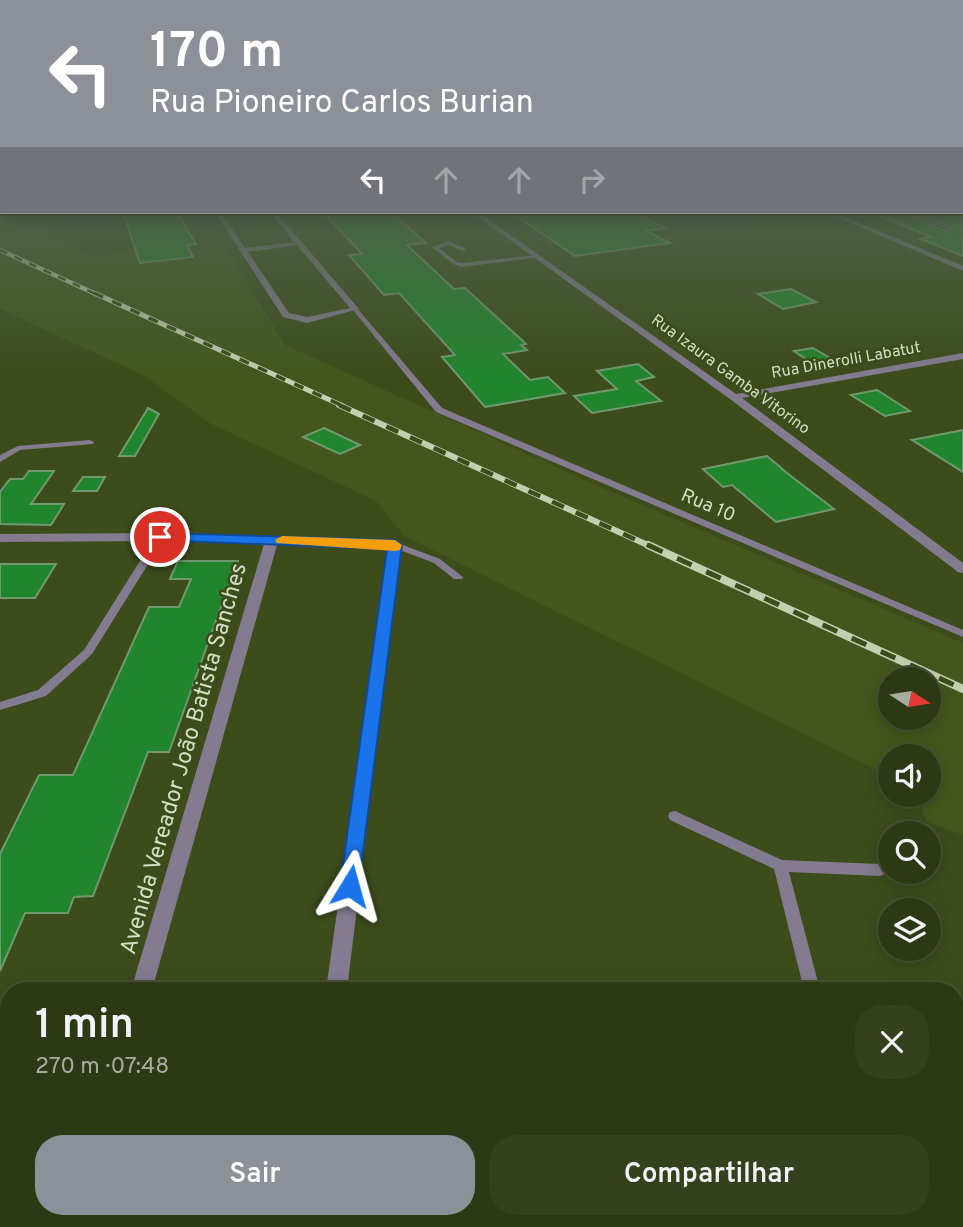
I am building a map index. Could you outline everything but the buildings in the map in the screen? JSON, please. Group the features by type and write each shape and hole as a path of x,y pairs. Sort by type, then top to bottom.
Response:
{"street":[{"path":"253,262 286,315 307,320 355,309 316,262"},
{"name":"Rua Izaura Gamba Vitorino","path":"545,262 734,397 963,569"},
{"name":"Rua Dinerolli Labatut","path":"734,397 963,356"},
{"path":"0,538 160,537 395,545 338,982"},
{"name":"Avenida Vereador João Batista Sanches","path":"143,982 272,540"}],"lane":[{"path":"452,262 480,262"},
{"name":"Rua 10","path":"355,309 439,410 963,634"},
{"path":"0,459 18,448 90,442"},
{"path":"0,706 42,693 89,652 160,537"},
{"path":"395,545 438,561 458,576"},
{"path":"675,816 780,866 878,870"},
{"path":"780,866 810,982"}],"shaded area":[{"path":"0,262 235,262 285,345 582,479 963,643 963,835 941,827 941,821 927,821 921,807 941,807 941,744 878,744 878,771 404,536 376,501 211,424 143,375 0,309"}],"railway":[{"path":"27,262 98,295"},
{"path":"94,293 343,406"},
{"path":"339,405 652,547"},
{"path":"648,545 963,689"}],"slow traffic":[{"path":"282,540 395,547"}],"route":[{"path":"160,537 395,545 350,886"}]}
